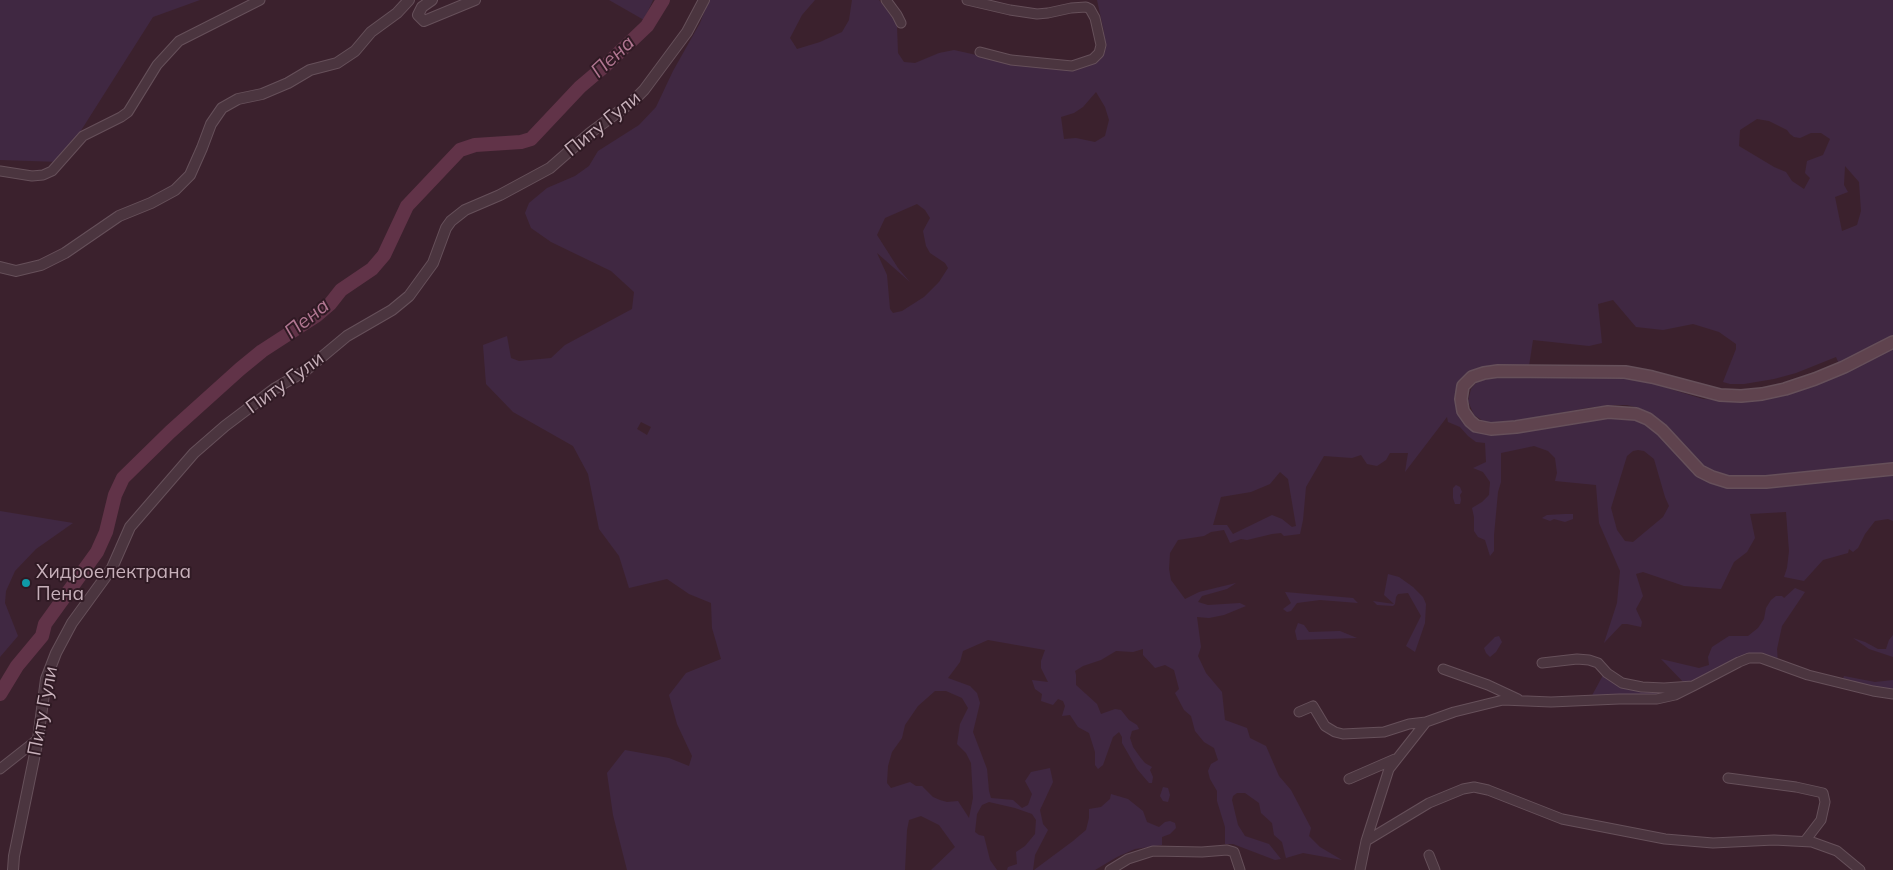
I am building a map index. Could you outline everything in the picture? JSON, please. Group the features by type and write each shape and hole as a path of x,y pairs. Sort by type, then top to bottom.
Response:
{"main road":[{"path":"1893,342 1844,367 1802,384 1750,396 1710,393 1652,377 1625,372 1498,371 1484,373 1472,378 1463,386 1461,399 1464,411 1470,421 1476,426 1491,429 1516,428 1608,412 1636,414 1648,419 1662,430 1700,471 1728,482 1766,482 1893,469"}],"street":[{"path":"0,171 43,176 52,171 83,136 128,112 157,65 179,41 260,0"},
{"path":"0,267 16,271 41,265 65,253 119,216 151,203 175,190 190,175 211,124 222,108 238,99 262,94 288,83 310,70 337,63 354,51 371,32 397,13 409,0"},
{"path":"432,0 422,7 418,15 424,21 476,0"},
{"name":"Питу Гули","path":"13,870 14,856 38,739 46,679 63,639 86,603 112,568 130,527 194,453 225,426 274,389 305,372 347,336 392,310 409,296 426,275 437,254 446,228 458,216 550,168 590,133 633,101 644,90 687,32 704,0"},
{"path":"886,0 901,23"},
{"path":"967,0 1038,14 1086,7 1093,13 1095,18 1100,45 1099,53 1093,59 1072,66 1019,62 980,52"},
{"path":"1299,712 1313,706 1324,724 1332,731 1341,734 1384,732 1410,724 1426,722 1454,712 1509,700 1551,702 1657,699 1675,695 1739,662 1757,658 1771,661 1808,675 1893,694"},
{"path":"1542,663 1589,660 1598,663 1615,679 1627,684 1657,688 1693,686"},
{"path":"1444,669 1488,685 1523,701"},
{"path":"1360,870 1366,840 1386,775 1396,758 1426,722"},
{"path":"0,769 38,739"},
{"path":"1350,779 1396,758"},
{"path":"1728,778 1796,787 1823,793 1825,802 1821,820 1805,840"},
{"path":"1366,840 1429,803 1462,789 1474,788 1495,792 1562,819 1665,839 1713,842 1805,840 1837,851 1860,870"},
{"path":"1110,870 1128,859 1153,851 1202,852 1230,850 1235,854 1240,870"},
{"path":"1429,855 1435,870"}],"shaded area":[{"path":"0,0 200,0 153,17 61,162 0,160"},
{"path":"609,0 653,0 644,20"},
{"path":"709,0 815,0 802,15 790,38 797,49 820,42 842,32 849,20 852,0 879,0 895,19 898,53 904,62 915,63 939,53 954,50 1021,65 1070,69 1086,67 1097,62 1104,51 1104,32 1097,0 1893,0 1893,337 1839,364 1836,357 1796,373 1774,379 1744,384 1730,384 1723,382 1736,349 1736,344 1719,332 1693,324 1663,330 1636,327 1613,300 1598,304 1602,343 1589,346 1533,340 1529,366 1486,367 1471,372 1457,386 1455,399 1457,410 1463,423 1472,429 1486,434 1500,435 1612,417 1636,419 1651,427 1697,475 1728,487 1756,489 1893,473 1893,521 1888,519 1875,521 1865,534 1858,548 1853,552 1849,549 1848,553 1823,560 1804,581 1784,577 1789,551 1786,512 1750,514 1755,538 1747,552 1734,562 1721,589 1684,586 1643,572 1636,574 1643,596 1636,609 1642,622 1641,627 1622,624 1604,643 1617,603 1620,571 1599,523 1596,485 1555,481 1557,473 1555,458 1548,451 1534,446 1501,453 1501,482 1498,492 1494,551 1490,556 1485,540 1478,537 1474,531 1472,508 1489,495 1490,482 1483,472 1473,468 1486,462 1485,443 1476,442 1460,427 1448,422 1447,417 1405,472 1408,453 1390,453 1386,460 1377,466 1367,464 1361,455 1352,458 1324,456 1306,487 1300,534 1284,536 1281,533 1272,534 1247,540 1241,539 1230,543 1224,530 1211,532 1204,536 1178,540 1170,553 1169,569 1171,580 1185,599 1199,592 1236,583 1227,589 1202,596 1198,602 1208,605 1240,603 1246,606 1224,615 1209,618 1197,617 1201,647 1198,656 1206,673 1222,692 1225,720 1247,728 1250,738 1266,746 1279,776 1291,790 1311,828 1309,836 1320,847 1342,860 1303,853 1286,858 1282,842 1274,835 1272,823 1261,813 1259,803 1245,793 1237,793 1233,796 1232,800 1238,825 1245,836 1269,844 1281,859 1275,860 1233,844 1225,844 1225,827 1217,801 1217,791 1208,771 1211,764 1218,760 1214,748 1204,742 1195,731 1191,716 1184,710 1175,693 1179,689 1174,670 1165,665 1155,668 1143,655 1143,649 1133,652 1116,651 1101,660 1075,671 1076,685 1097,704 1101,714 1115,709 1121,710 1129,720 1137,725 1139,729 1132,731 1130,738 1133,747 1140,757 1152,767 1150,770 1153,777 1152,783 1149,783 1137,769 1122,743 1122,737 1119,732 1113,737 1103,765 1098,769 1095,765 1095,752 1089,733 1078,727 1070,715 1062,716 1065,706 1063,701 1058,699 1053,705 1041,701 1042,694 1035,689 1032,680 1048,682 1041,668 1041,661 1045,650 988,640 963,651 960,662 948,678 970,686 977,693 980,703 973,732 987,769 991,798 1013,800 1022,808 1028,805 1032,794 1025,781 1031,772 1050,768 1053,782 1040,810 1043,824 1048,830 1035,855 1033,870 1007,870 1008,867 1017,864 1016,852 1025,846 1035,834 1036,820 1032,814 989,802 982,805 977,814 975,832 984,836 990,860 997,870 931,870 955,847 939,825 921,816 909,820 905,870 627,870 613,815 607,773 625,750 669,758 689,766 692,756 677,724 669,695 686,673 721,659 712,628 711,603 689,594 667,579 629,588 619,556 599,529 588,474 573,446 513,412 486,384 483,345 507,336 511,358 519,361 551,358 565,345 632,309 634,292 611,271 551,242 531,228 525,213 529,203 547,188 575,176 589,166 598,151 639,125 656,107 673,71 700,23","holes":["1096,92 1105,107 1109,120 1105,136 1095,142 1076,138 1064,139 1061,117 1074,113 1083,107","1757,119 1769,121 1787,130 1794,137 1800,138 1811,133 1821,133 1830,139 1823,155 1807,161 1805,173 1810,178 1804,189 1792,181 1786,172 1739,146 1740,130","1845,166 1859,182 1861,211 1857,225 1842,231 1835,197 1848,192 1844,185","917,204 925,210 930,218 923,231 926,246 930,253 945,263 948,268 939,282 924,297 902,311 893,313 890,309 887,275 877,253 910,282 898,268 877,235 885,218","641,422 651,427 647,435 637,429","1638,450 1644,451 1654,459 1669,506 1663,517 1633,542 1625,541 1617,530 1611,508 1627,456 1633,451","1280,472 1288,479 1296,526 1292,527 1282,519 1272,515 1233,534 1227,525 1213,525 1221,497 1251,492 1270,484","935,691 946,691 962,698 968,708 960,724 957,744 966,753 971,763 973,798 969,818 958,801 947,802 940,800 933,797 922,786 916,786 910,782 891,788 887,783 888,766 892,752 902,738 905,725 918,706"]},
{"path":"1893,348 1893,463 1756,479 1722,476 1699,465 1653,416 1639,408 1627,405 1611,405 1507,423 1491,423 1483,421 1474,415 1468,401 1471,389 1476,383 1497,377 1604,375 1641,380 1703,399 1742,401"},
{"path":"1456,485 1460,487 1462,492 1460,504 1455,504 1453,498 1453,488"},
{"path":"0,511 73,523 36,549 15,571 6,591 5,603 18,636 0,657"},
{"path":"1573,514 1573,519 1565,522 1554,519 1550,521 1542,518 1547,515"},
{"path":"1388,574 1399,577 1413,587 1423,597 1426,604 1425,623 1415,652 1406,646 1421,616 1408,593 1398,594 1395,604 1393,606 1377,605 1373,601 1394,604 1384,595"},
{"path":"1795,588 1805,592 1782,626 1777,649 1778,663 1753,658 1675,695 1589,701 1604,670 1618,681 1687,686 1661,659 1699,668 1709,665 1708,657 1712,647 1729,636 1748,636 1758,628 1764,619 1766,608 1771,600 1776,596 1784,598"},
{"path":"1285,592 1353,598 1358,603 1320,600 1297,603 1291,611 1287,612 1283,609 1291,603"},
{"path":"1298,623 1304,625 1309,632 1340,631 1357,638 1297,640 1295,631"},
{"path":"1893,635 1893,657 1869,649 1853,638 1878,649 1886,649"},
{"path":"1499,636 1502,642 1496,652 1490,657 1484,648 1495,637"},
{"path":"1844,676 1875,682 1893,680 1893,694 1841,683"},
{"path":"1163,787 1168,788 1170,795 1168,802 1163,801 1160,796"},
{"path":"1111,794 1128,799 1143,811 1147,822 1159,827 1165,822 1170,821 1175,823 1176,828 1170,834 1162,837 1162,845 1135,849 1095,870 1034,870 1086,830 1089,809 1101,807 1110,799"}],"waterway":[{"name":"Пена","path":"0,694 17,666 42,636 45,624 97,552 106,532 115,495 123,478 170,432 240,369 262,351 316,316 330,304 341,290 372,269 384,255 407,206 460,150 475,145 521,142 531,139 580,87 647,26 663,0"}],"place":[{"name":"Хидроелектрана Пена","path":"26,583"}]}
